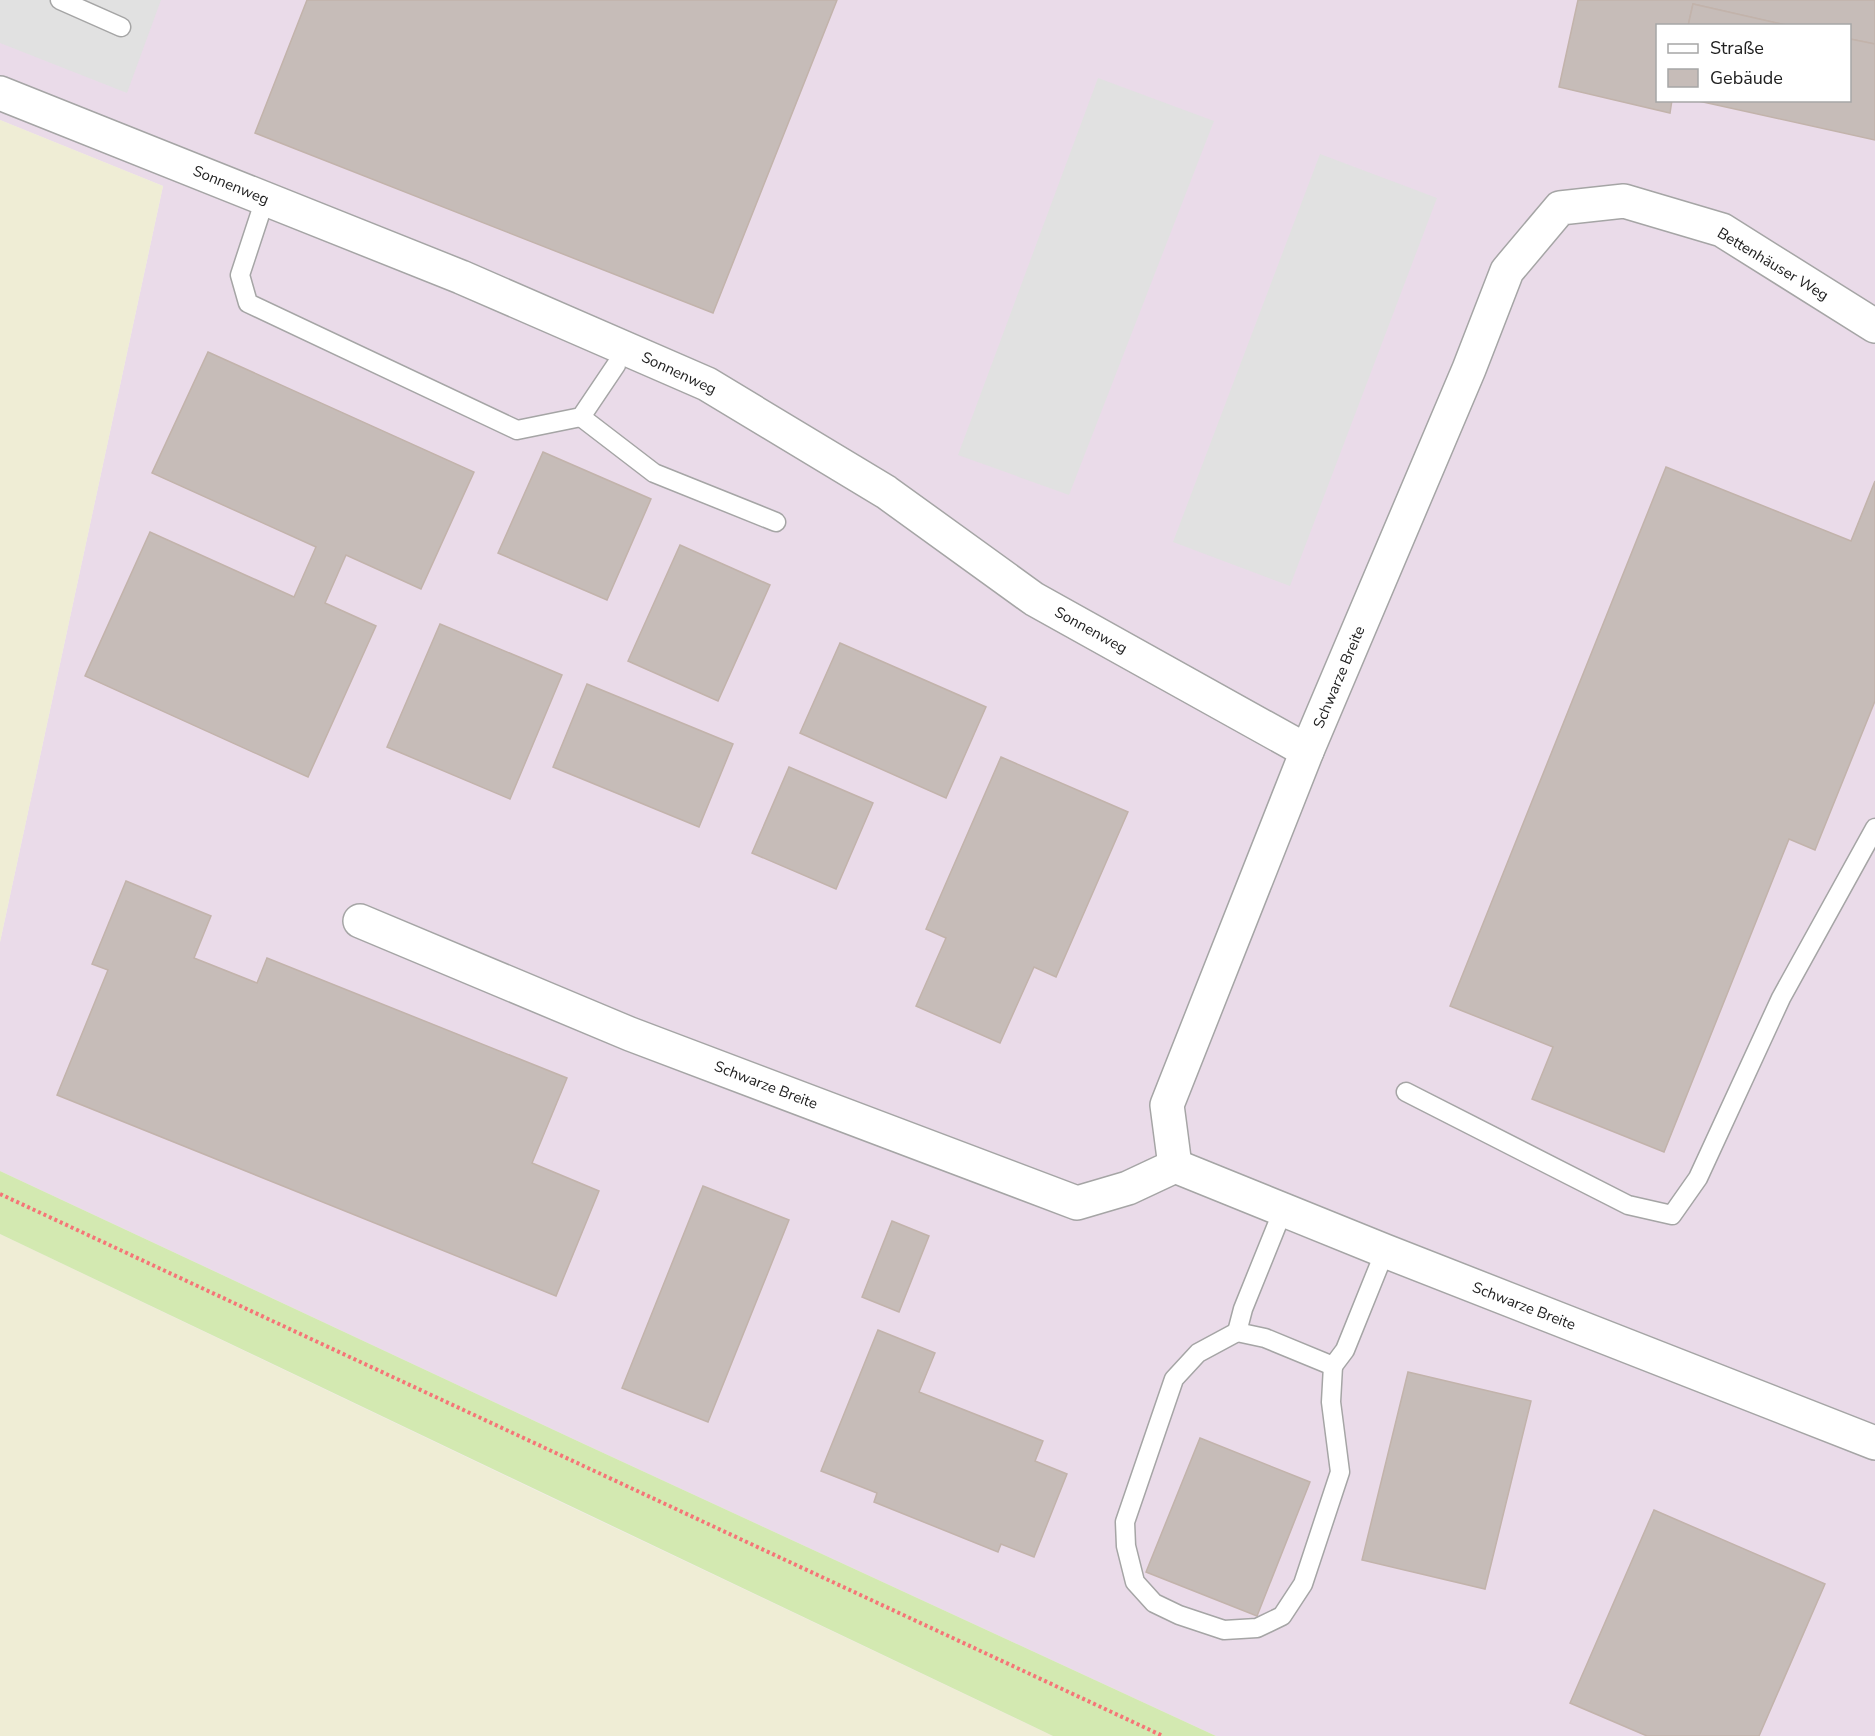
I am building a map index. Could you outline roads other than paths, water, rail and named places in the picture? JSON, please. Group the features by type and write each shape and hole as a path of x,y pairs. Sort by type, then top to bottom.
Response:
{"street":[{"name":"Sonnenweg","path":"0,93 461,277 707,384 886,492 1034,599 1307,751"},
{"name":"Bettenhäuser Weg","path":"1560,208 1624,201 1722,230 1875,326"},
{"name":"Schwarze Breite","path":"1175,1166 1167,1105 1307,751 1469,369 1507,271 1560,208"},
{"name":"Schwarze Breite","path":"360,921 630,1034 1077,1203 1128,1188 1175,1166 1875,1443"}],"lane":[{"path":"60,0 121,27"},
{"path":"265,199 240,275 248,303 517,430 581,417 616,365"},
{"path":"581,417 654,473 776,522"},
{"path":"1406,1092 1628,1205 1672,1215 1698,1178 1781,998 1875,828"},
{"path":"1237,1332 1243,1309 1283,1210"},
{"path":"1333,1366 1265,1338 1237,1332 1198,1353 1174,1379 1125,1522 1126,1546 1135,1582 1154,1603 1179,1615 1224,1630 1257,1629 1282,1616 1303,1584 1340,1472 1331,1402 1333,1366 1345,1350 1385,1251"}]}
